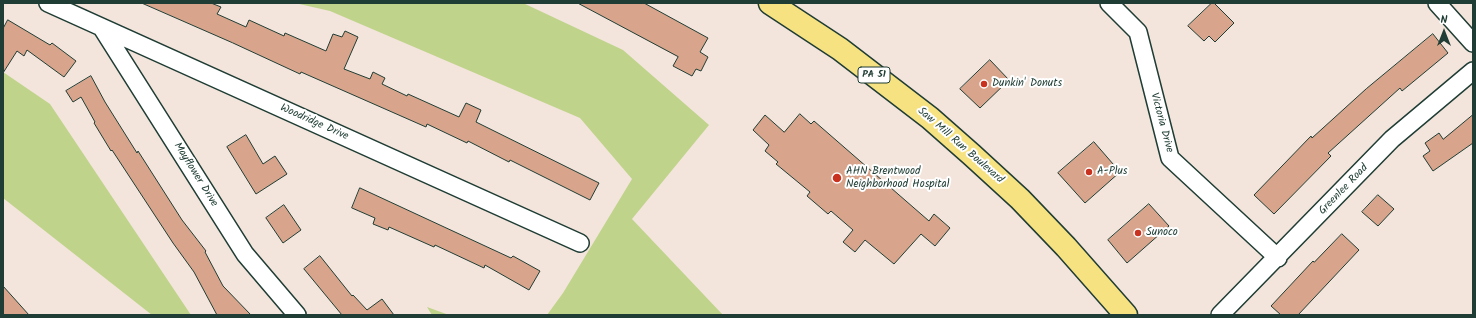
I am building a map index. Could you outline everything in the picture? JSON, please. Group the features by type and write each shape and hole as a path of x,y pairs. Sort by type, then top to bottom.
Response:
{"highway":[{"name":"Saw Mill Run Boulevard","path":"770,3 840,48 930,118 972,155 1025,204 1074,255 1120,313"}],"street":[{"name":"Woodridge Drive","path":"48,3 580,243"},
{"name":"Victoria Drive","path":"1109,3 1138,32 1170,158 1278,258"},
{"path":"1437,3 1473,43"},
{"name":"Mayflower Drive","path":"102,28 245,254 297,315"},
{"name":"Greenlee Road","path":"1220,315 1278,258 1392,139 1473,71"}],"green space":[{"path":"295,3 523,3 623,50 709,125 632,219 723,315 547,315 563,293 632,179 580,118 330,11"},
{"path":"3,72 50,104 191,315 152,315 3,198"},
{"path":"427,307 449,315 432,315"}],"building":[{"path":"142,3 211,3 221,7 217,14 246,27 249,20 284,36 285,33 326,51 333,34 342,37 345,31 358,37 344,69 370,79 373,72 385,78 382,84 459,117 466,103 481,110 476,122 599,183 590,200 468,141 467,143 427,124 426,127 301,72 300,74"},
{"path":"578,3 644,3 708,38 700,52 708,57 701,71 696,69 692,76 673,66 678,57"},
{"path":"1212,3 1214,3 1234,23 1215,42 1209,36 1204,41 1188,26"},
{"path":"8,20 50,45 52,43 76,61 64,77 27,50 24,56 17,51 3,73 3,29"},
{"path":"1433,34 1448,53 1402,91 1400,88 1328,153 1331,156 1274,214 1254,195 1311,136 1312,138 1366,89"},
{"name":"Dunkin' Donuts","path":"990,60 1009,80 980,108 960,89"},
{"path":"91,76 105,102 137,153 138,151 182,220 206,251 205,252 223,286 251,315 217,315 194,272 173,243 112,150 111,151 94,123 95,122 81,97 73,102 66,91"},
{"name":"AHN Brentwood Neighborhood Hospital","path":"800,114 811,124 814,121 929,221 934,214 950,228 935,246 921,234 894,264 865,240 855,252 843,242 853,230 831,211 828,214 807,196 810,192 776,164 778,162 765,151 769,145 753,130 765,115 784,132"},
{"path":"1473,115 1473,143 1433,171 1423,156 1430,151 1425,143 1439,133 1443,139"},
{"path":"246,135 263,164 275,156 287,174 256,194 227,147"},
{"name":"A-Plus","path":"1094,142 1120,172 1085,203 1058,173"},
{"path":"360,188 511,258 513,256 540,271 529,290 485,265 484,268 435,245 434,247 389,227 388,230 373,224 375,218 352,208"},
{"path":"1378,195 1394,209 1378,226 1362,212"},
{"name":"Sunoco","path":"1149,204 1169,226 1127,263 1108,240"},
{"path":"284,205 301,230 283,243 266,218"},
{"path":"1342,234 1359,250 1298,315 1281,315 1271,306 1313,261 1314,262"},
{"path":"320,256 352,296 353,295 367,310 382,299 394,315 342,315 304,269"},
{"path":"3,286 29,315 3,315"}],"place":[{"name":"Dunkin' Donuts","path":"984,84"},
{"name":"A-Plus","path":"1089,172"},
{"name":"AHN Brentwood Neighborhood Hospital","path":"837,178"},
{"name":"Sunoco","path":"1138,233"}]}
